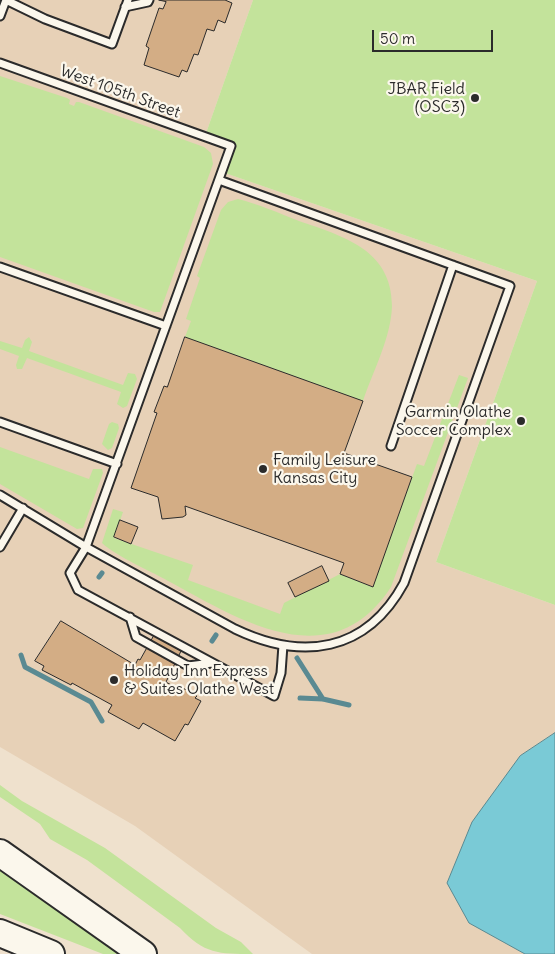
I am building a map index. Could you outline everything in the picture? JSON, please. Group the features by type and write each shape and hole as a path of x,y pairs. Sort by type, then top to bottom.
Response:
{"highway":[{"path":"0,853 143,954"},
{"path":"0,933 51,954"}],"lane":[{"path":"0,16 6,0 45,19 112,44 127,3 148,2 149,0"},
{"name":"West 105th Street","path":"0,63 231,146 219,180"},
{"path":"0,495 86,547 234,629 252,637 283,645 318,648 339,643 358,634 386,612 404,583 510,286 219,180 86,547 70,573 78,590 274,696 280,673 283,645"},
{"path":"391,446 453,265"},
{"path":"0,267 166,326"},
{"path":"0,422 117,464"},
{"path":"0,547 23,508"},
{"path":"130,617 136,637 188,666 212,664"}],"shaded area":[{"path":"0,0 253,0 205,136 231,146 222,172 537,281 436,562 555,605 555,954 312,954 135,826 0,747"}],"green space":[{"name":"Garmin Olathe Soccer Complex","path":"253,0 555,0 555,605 436,562 537,281 222,172 231,146 205,136"},
{"path":"0,76 67,98 70,100 69,104 74,106 76,102 79,102 204,147 211,153 213,164 160,312 154,312 0,257"},
{"path":"238,199 347,239 374,258 384,271 390,287 391,318 385,342 363,401 185,337 191,321 186,319 200,278 197,276 221,210 228,202"},
{"path":"29,337 32,342 29,351 123,385 128,373 135,374 137,379 127,406 123,408 117,404 121,392 27,358 22,369 17,369 16,365 19,356 0,349 0,341 22,348 25,340"},
{"path":"459,375 468,378 391,587 368,614 342,630 314,636 286,633 257,625 199,598 126,559 102,543 113,509 123,512 114,538 193,565 188,580 280,614 284,603 340,574 372,587 417,464 424,466"},
{"path":"112,422 118,424 119,428 112,448 108,450 102,444 109,424"},
{"path":"0,447 89,479 93,469 102,469 103,473 83,528 77,529 0,484"},
{"path":"0,785 22,801 105,848 216,928 241,942 253,954 221,953 205,948 197,943 180,928 87,860 50,839 40,824 0,797"},
{"path":"0,861 128,954 103,954 0,914"}],"water":[{"path":"555,733 555,954 525,954 469,923 447,883 472,822 520,756"}],"building":[{"path":"159,0 225,0 232,3 225,23 218,20 214,31 207,29 198,55 194,54 187,72 182,70 179,77 144,65 149,48 146,46 159,8 163,9 166,2"},
{"name":"Family Leisure Kansas City","path":"185,337 363,401 344,453 412,477 373,587 340,574 344,563 185,506 186,515 183,517 162,519 158,497 131,488 157,413 154,412 164,386 167,387"},
{"path":"120,520 138,527 131,544 114,537"},
{"path":"322,566 329,581 295,597 288,583"},
{"name":"Holiday Inn Express & Suites Olathe West","path":"61,621 135,665 138,659 140,660 154,635 181,651 166,682 180,690 181,687 197,696 195,698 201,701 188,725 185,724 175,741 143,723 139,729 108,712 112,705 72,683 71,685 42,670 44,666 35,661"}],"waterway":[{"path":"99,577 102,573"},
{"path":"212,641 216,635"},
{"path":"21,655 25,667 91,702 102,721"},
{"path":"297,658 323,699"},
{"path":"300,698 323,699 349,705"}],"place":[{"name":"JBAR Field (OSC3)","path":"475,98"},
{"name":"Garmin Olathe Soccer Complex","path":"521,421"},
{"name":"Family Leisure Kansas City","path":"263,469"},
{"name":"Holiday Inn Express & Suites Olathe West","path":"114,680"}]}
